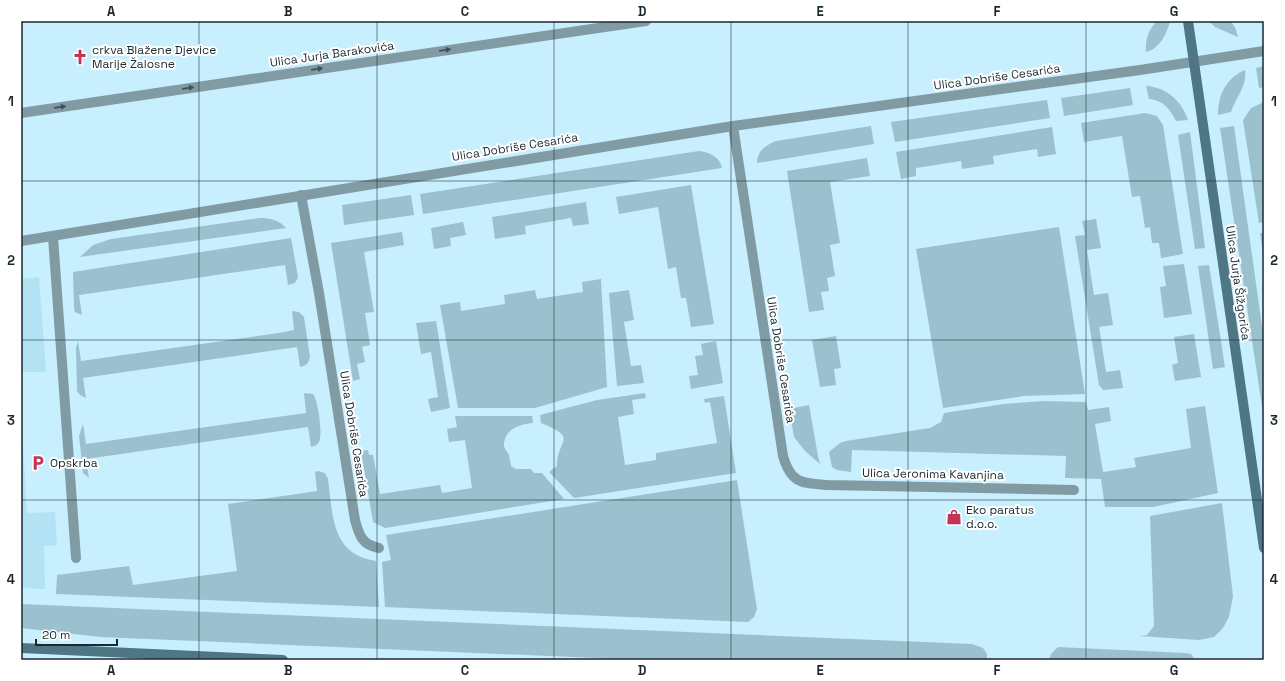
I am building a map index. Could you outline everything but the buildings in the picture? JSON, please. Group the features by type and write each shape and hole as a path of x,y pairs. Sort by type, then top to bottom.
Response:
{"street":[{"name":"Ulica Jurja Barakovića","path":"21,113 646,21"},
{"name":"Ulica Jurja Šižgorića","path":"1188,21 1264,548"},
{"name":"Ulica Dobriše Cesarića","path":"21,241 733,126 1194,63 1264,51"},
{"name":"Ulica Dobriše Cesarića","path":"733,126 783,456 787,469 793,478"},
{"name":"Ulica Dobriše Cesarića","path":"301,195 319,292 355,520 359,535 364,542 378,548"},
{"path":"53,237 76,558"},
{"name":"Ulica Jeronima Kavanjina","path":"793,478 806,483 828,485 1074,490"},
{"path":"21,648 283,660"}],"shaded area":[{"path":"1157,21 1170,21 1167,31 1159,44 1155,48 1146,52 1148,35 1151,28"},
{"path":"1209,21 1225,21 1232,23 1238,37 1215,27"},
{"path":"1264,66 1264,87 1259,88 1256,68"},
{"path":"1245,70 1243,87 1231,112 1218,115 1218,108 1224,88 1238,73"},
{"path":"1146,86 1160,89 1172,96 1182,107 1188,120 1176,121 1166,106 1158,101 1149,99"},
{"path":"1130,88 1133,105 1064,116 1061,98"},
{"path":"1047,100 1050,118 895,142 891,122"},
{"path":"1264,102 1264,222 1259,223 1243,120 1251,108"},
{"path":"1145,113 1157,116 1163,125 1183,254 1161,258 1159,243 1152,243 1150,227 1145,228 1140,196 1132,197 1122,136 1084,142 1081,123"},
{"path":"871,126 874,144 757,163 760,152 769,144 776,141"},
{"path":"1234,126 1264,341 1264,420 1220,128"},
{"path":"1052,127 1056,154 1038,157 1037,149 993,156 994,164 962,169 961,161 916,168 916,176 901,179 896,152"},
{"path":"1190,132 1205,248 1195,249 1178,135"},
{"path":"699,151 714,156 721,164 722,168 423,214 420,194"},
{"path":"867,158 870,176 830,182 840,243 830,245 835,276 827,278 829,291 821,292 824,310 809,312 787,171"},
{"path":"691,185 714,324 691,327 686,298 681,298 676,267 668,269 658,207 619,214 616,197"},
{"path":"411,195 414,215 344,225 342,205"},
{"path":"586,202 589,224 573,226 571,218 525,226 526,234 495,239 492,217"},
{"path":"260,218 274,220 286,228 80,257 93,245 111,239"},
{"path":"1096,219 1101,248 1087,250 1094,295 1108,293 1113,325 1099,327 1106,372 1120,370 1123,388 1103,390 1099,385 1075,236 1085,235 1082,221"},
{"path":"463,222 466,235 450,238 451,246 434,249 431,228"},
{"path":"1059,227 1085,394 1024,396 943,408 916,249"},
{"path":"402,232 404,245 364,252 374,312 365,313 370,345 362,347 365,362 357,364 360,379 353,381 331,243"},
{"path":"1260,233 1264,233 1264,262"},
{"path":"291,238 298,277 295,283 288,285 285,265 79,295 82,315 75,312 73,272"},
{"path":"1184,264 1192,314 1164,318 1160,287 1166,286 1163,266"},
{"path":"1209,265 1225,367 1213,369 1198,266"},
{"path":"39,277 46,372 21,372 21,279"},
{"path":"601,279 607,387 535,408 458,408 440,305 460,302 461,311 505,304 504,295 535,290 537,299 583,292 582,282"},
{"path":"629,290 634,320 624,322 631,366 641,365 644,383 617,386 609,293"},
{"path":"292,311 299,312 304,317 310,357 308,363 304,366 300,367 297,347 83,378 86,398 80,395 77,391 76,348 78,341 81,361 294,330"},
{"path":"436,321 450,408 431,412 428,399 438,397 431,352 421,354 416,323"},
{"path":"1194,334 1201,377 1175,381 1172,365 1178,363 1174,337"},
{"path":"836,336 841,368 834,369 836,385 820,387 812,340"},
{"path":"716,341 723,383 691,389 689,376 698,375 695,356 703,355 701,344"},
{"path":"304,393 313,394 315,397 320,425 320,438 317,445 311,447 308,427 86,459 89,478 83,473 79,436 83,424 86,444 306,413"},
{"path":"645,393 646,398 632,400 634,414 618,417 625,465 656,460 656,453 717,443 710,402 705,403 704,399 724,396 736,473 574,498 549,472 557,466 558,457 564,440 560,433 541,423 540,415 597,400"},
{"path":"1045,401 1086,402 1088,410 1109,407 1111,421 1095,424 1103,472 1136,467 1134,458 1191,448 1186,409 1205,406 1218,493 1153,507 1105,507 1101,479 1065,478 1066,456 852,450 851,472 837,470 832,467 829,452 840,443 846,441 930,428 941,422 944,413 1004,404"},
{"path":"809,405 820,464 805,451 794,437 789,409"},
{"path":"21,414 27,513 55,512 57,545 44,546 45,589 21,588"},
{"path":"455,416 532,416 533,423 517,427 506,436 504,447 509,455 511,466 516,469 531,469 534,473 542,473 564,499 385,528 373,522 361,451 368,450 369,455 373,455 380,494 440,485 442,493 472,488 465,440 449,442 447,429 457,427"},
{"path":"318,471 325,473 328,479 331,506 337,531 342,542 350,550 361,557 376,561 379,607 56,594 57,575 129,566 133,585 237,571 228,504 317,491 315,472"},
{"path":"737,480 757,609 754,617 748,622 385,607 382,562 391,560 386,535"},
{"path":"1222,503 1233,596 1229,617 1223,628 1214,637 1199,640 1139,636 1147,635 1154,626 1150,516"},
{"path":"21,604 972,644 983,648 987,654 987,660 642,660 100,637 21,628"},
{"path":"1058,647 1185,653 1191,654 1195,660 1049,660 1051,654"}],"place":[{"name":"crkva Blažene Djevice Marije Žalosne","path":"80,57"},
{"name":"Opskrba","path":"38,463"},
{"name":"Eko paratus d.o.o.","path":"954,517"}]}
